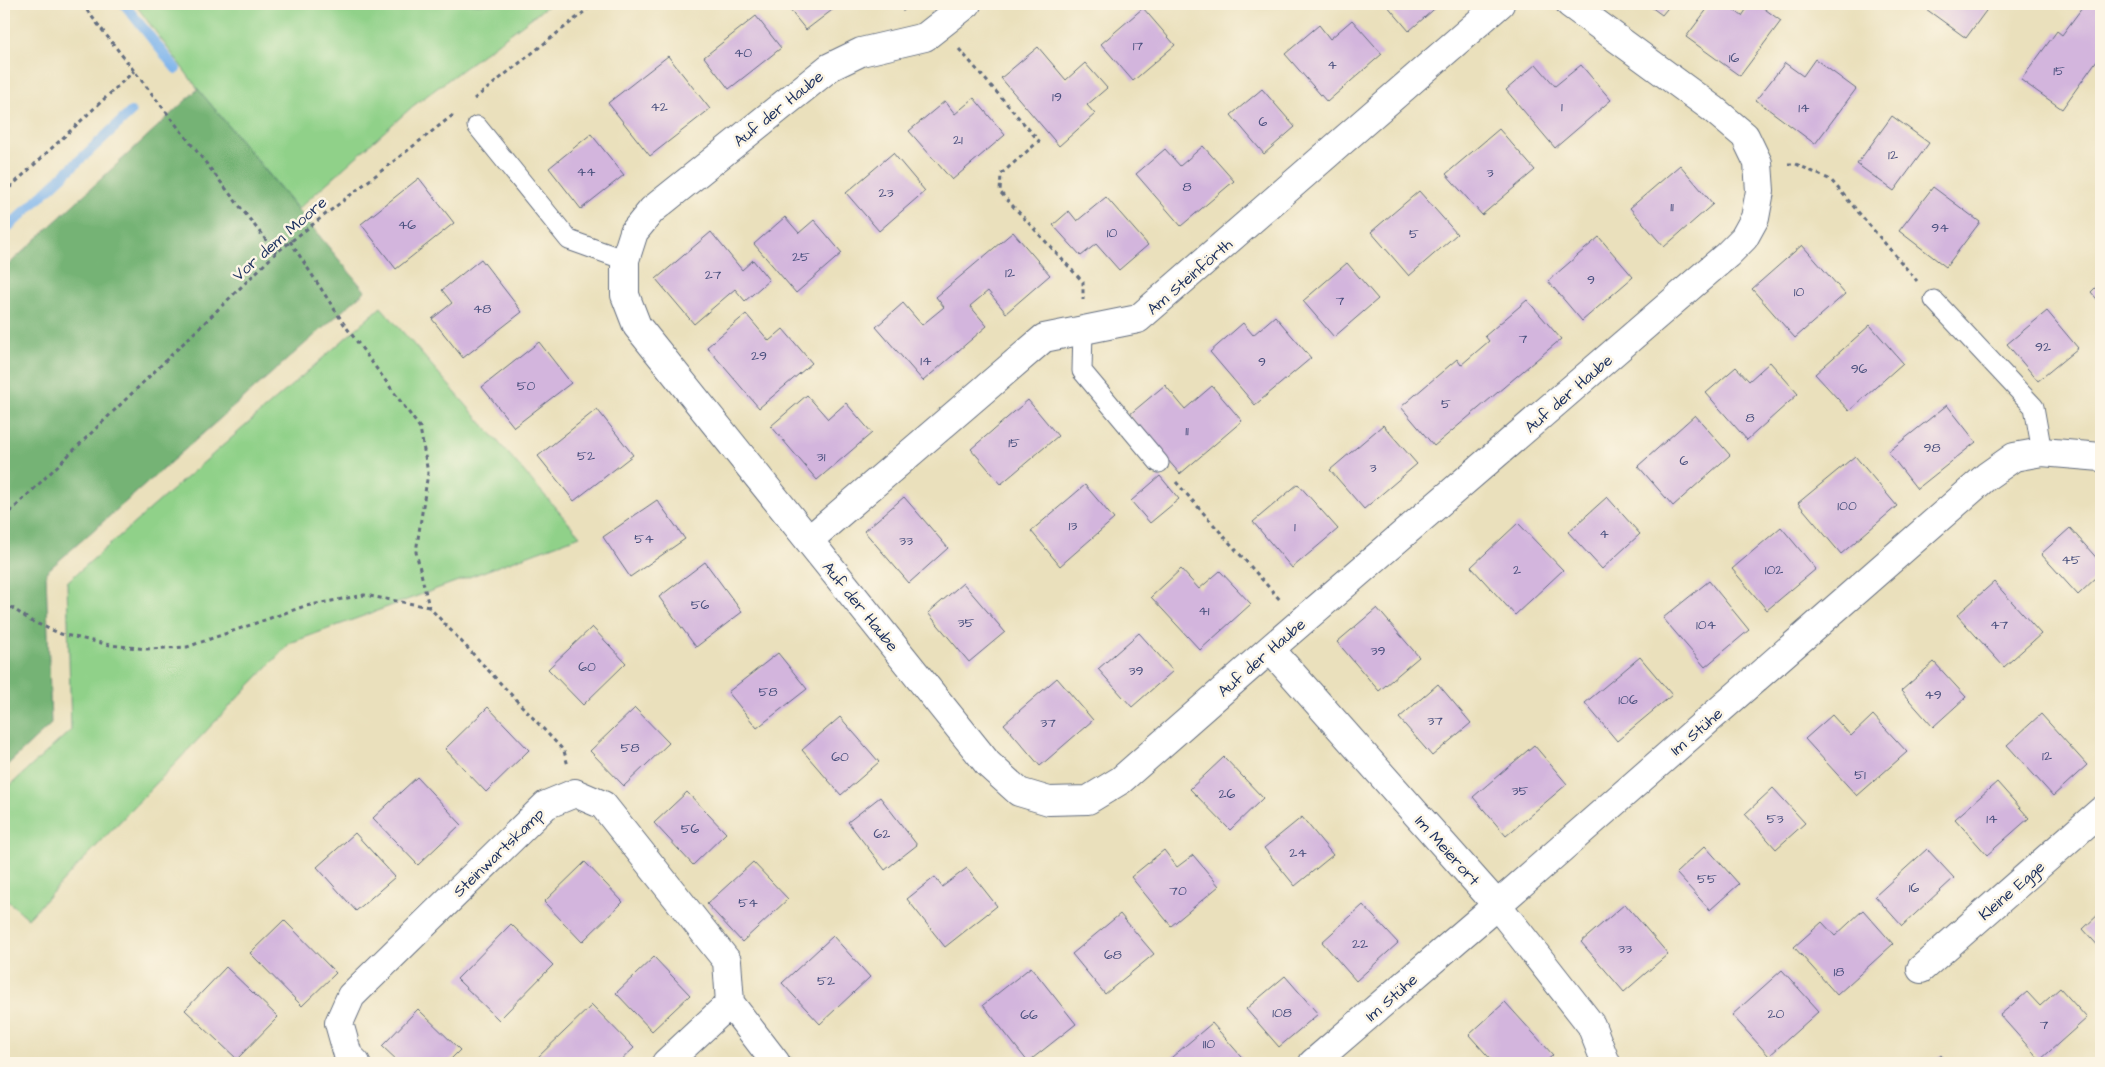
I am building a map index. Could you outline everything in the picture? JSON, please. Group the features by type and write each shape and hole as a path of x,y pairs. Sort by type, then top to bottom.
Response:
{"street":[{"name":"Auf der Haube","path":"967,4 924,37 861,52 830,67 652,210 634,232 625,260 625,295 637,326 988,764 1019,792 1049,801 1088,800 1121,780 1270,649 1727,256 1744,238 1755,218 1760,191 1758,163 1745,136 1713,109 1570,4"},
{"name":"Am Steinförth","path":"809,540 1044,338 1138,319 1500,4"},
{"name":"Im Stühe","path":"1313,1063 1497,905 1987,476 2014,457 2042,452 2101,457"},
{"name":"Im Meierort","path":"1270,649 1497,905 1591,1025 1606,1063"},
{"path":"575,793 603,805 727,961 730,1003 776,1063"},
{"name":"Steinwartskamp","path":"356,1063 348,1055 339,1023 351,996 546,805 575,793"},
{"name":"Kleine Egge","path":"1921,969 2101,811"},
{"path":"666,1063 730,1003"}],"lane":[{"path":"476,126 569,240 625,260"},
{"path":"1934,300 2034,408 2042,452"},
{"path":"1083,329 1082,372 1159,462"}],"path":[{"path":"82,4 276,253"},
{"path":"470,102 594,4"},
{"path":"939,25 1039,141 1001,174 1000,192 1084,282 1083,329"},
{"path":"4,193 134,71"},
{"name":"Vor dem Moore","path":"4,518 276,253 454,115"},
{"path":"1758,163 1796,164 1831,180 1934,300"},
{"path":"290,241 344,324 420,428 428,474 416,552 429,607 564,751 575,793"},
{"path":"1159,462 1301,623"},
{"path":"4,602 31,621 60,634 110,645 147,649 187,647 305,606 364,595 429,607"}],"green space":[{"path":"135,4 550,4 413,106 298,209 198,89"},
{"path":"198,89 365,291 46,572 51,724 4,768 4,269"},
{"path":"381,307 580,536 290,643 28,918 4,898 4,791 71,730 67,582"}],"building":[{"path":"785,4 840,4 806,30"},
{"path":"1386,4 1440,4 1409,31"},
{"path":"1647,4 1671,4 1662,15"},
{"path":"1711,4 1726,4 1742,16 1750,4 1758,4 1781,21 1740,76 1686,37"},
{"path":"1930,4 1991,4 1966,38 1926,9"},
{"path":"2085,4 2101,4 2101,63 2097,60 2062,109 2021,80 2057,31 2062,35"},
{"path":"1143,8 1175,45 1133,81 1101,44"},
{"path":"756,16 781,48 729,89 704,57"},
{"path":"1352,20 1382,54 1327,102 1285,54 1319,25 1330,39"},
{"path":"1038,47 1066,80 1085,63 1107,88 1087,105 1095,114 1059,146 1001,78"},
{"path":"668,56 710,109 650,156 608,103"},
{"path":"1815,59 1856,89 1815,144 1756,100 1785,63 1803,76"},
{"path":"1536,64 1555,86 1581,65 1611,100 1555,148 1506,90"},
{"path":"1262,89 1295,127 1264,154 1231,115"},
{"path":"974,98 1005,135 952,180 909,131 945,101 955,114"},
{"path":"1892,116 1929,143 1894,191 1857,164"},
{"path":"1499,129 1535,170 1482,215 1446,174"},
{"path":"591,134 624,175 581,209 549,168"},
{"path":"1203,146 1234,181 1181,226 1136,174 1165,149 1180,166"},
{"path":"893,153 925,191 879,231 846,193"},
{"path":"1680,165 1713,204 1664,247 1630,208"},
{"path":"419,178 454,223 396,269 361,224"},
{"path":"1933,187 1980,222 1946,267 1899,231"},
{"path":"1419,191 1457,234 1409,276 1371,232"},
{"path":"1106,197 1148,245 1119,270 1096,244 1081,256 1053,225 1069,211 1077,221"},
{"path":"785,217 799,233 814,220 842,253 796,293 754,244"},
{"path":"711,232 742,270 753,260 769,280 745,301 735,289 694,324 656,279"},
{"path":"1013,232 1050,275 1006,313 988,291 970,306 987,326 923,381 876,327 903,303 922,325 944,307 936,297"},
{"path":"1599,237 1633,277 1582,321 1548,281"},
{"path":"1802,245 1845,294 1795,338 1752,289"},
{"path":"481,259 522,312 463,358 432,319 452,303 442,290"},
{"path":"1347,263 1378,299 1334,337 1303,301"},
{"path":"2101,282 2101,304 2091,292"},
{"path":"1527,300 1561,339 1434,446 1401,407 1457,359 1461,365 1489,341 1485,336"},
{"path":"2047,311 2078,348 2038,381 2007,344"},
{"path":"746,314 769,341 783,329 812,363 759,408 707,347"},
{"path":"1275,316 1311,358 1255,405 1210,352 1243,323 1253,335"},
{"path":"1870,325 1903,363 1849,411 1815,374"},
{"path":"539,342 571,383 514,427 482,387"},
{"path":"1770,362 1798,394 1747,440 1706,393 1736,367 1749,381"},
{"path":"1165,385 1185,409 1212,386 1242,421 1180,474 1129,415"},
{"path":"807,395 828,419 846,403 872,433 817,480 771,426"},
{"path":"1028,400 1058,436 1001,484 971,449"},
{"path":"1947,405 1976,442 1917,489 1888,452"},
{"path":"597,409 633,455 574,501 538,456"},
{"path":"1695,415 1730,455 1673,506 1638,466"},
{"path":"1383,425 1417,464 1364,509 1330,470"},
{"path":"1855,456 1897,506 1841,554 1798,503"},
{"path":"1160,476 1179,499 1150,523 1131,501"},
{"path":"1298,484 1338,529 1292,568 1253,522"},
{"path":"1085,485 1114,519 1060,566 1031,531"},
{"path":"904,497 948,548 909,583 864,531"},
{"path":"1607,497 1640,534 1602,569 1568,532"},
{"path":"657,500 685,539 630,577 603,537"},
{"path":"1518,523 1563,570 1515,615 1471,567"},
{"path":"1781,527 1816,569 1767,610 1732,569"},
{"path":"2070,528 2101,563 2101,573 2078,595 2041,554"},
{"path":"705,562 742,612 696,647 659,597"},
{"path":"1181,569 1199,589 1220,571 1251,604 1200,650 1151,597"},
{"path":"1709,581 1749,630 1705,667 1663,618"},
{"path":"1994,582 2041,634 2004,667 1957,615"},
{"path":"963,583 1005,632 969,662 928,613"},
{"path":"1377,608 1419,657 1379,691 1337,642"},
{"path":"592,627 626,663 583,705 548,669"},
{"path":"1139,633 1173,671 1132,707 1098,669"},
{"path":"778,653 807,689 757,728 728,692"},
{"path":"1640,657 1672,695 1617,741 1585,703"},
{"path":"1934,662 1966,697 1933,727 1901,691"},
{"path":"1057,678 1093,720 1040,766 1004,724"},
{"path":"1438,684 1471,723 1432,756 1399,718"},
{"path":"488,707 529,750 486,792 445,749"},
{"path":"635,708 669,743 624,786 590,751"},
{"path":"2041,714 2087,765 2053,796 2007,745"},
{"path":"1832,715 1851,736 1873,715 1907,752 1857,796 1805,739"},
{"path":"840,717 879,762 841,795 802,750"},
{"path":"1534,745 1567,784 1506,836 1473,797"},
{"path":"1224,757 1263,798 1230,830 1190,789"},
{"path":"417,777 461,824 418,865 373,818"},
{"path":"1997,782 2029,818 1987,855 1955,819"},
{"path":"1773,788 1805,823 1776,849 1745,814"},
{"path":"687,792 726,833 693,865 654,823"},
{"path":"880,797 917,845 885,870 848,822"},
{"path":"1302,817 1333,855 1295,886 1264,848"},
{"path":"355,833 395,877 356,911 317,867"},
{"path":"1705,846 1739,884 1710,910 1676,873"},
{"path":"1927,849 1954,878 1902,926 1875,896"},
{"path":"1164,850 1177,867 1193,855 1219,886 1171,926 1131,877"},
{"path":"585,862 623,902 582,942 544,902"},
{"path":"753,862 788,899 742,942 707,904"},
{"path":"967,868 997,906 945,947 907,899 935,877 942,887"},
{"path":"1625,904 1668,954 1624,992 1581,942"},
{"path":"1363,905 1398,943 1356,981 1322,942"},
{"path":"1863,910 1893,944 1837,995 1794,947 1822,922 1835,936"},
{"path":"2101,912 2101,949 2083,929"},
{"path":"1120,914 1154,954 1105,994 1072,954"},
{"path":"284,920 336,973 302,1006 250,953"},
{"path":"511,924 553,965 499,1020 457,979"},
{"path":"833,936 870,977 820,1024 782,983"},
{"path":"654,957 690,995 652,1031 616,993"},
{"path":"226,967 278,1017 237,1059 185,1010"},
{"path":"1031,967 1076,1024 1028,1062 983,1005"},
{"path":"1782,970 1819,1011 1769,1056 1732,1015"},
{"path":"1285,976 1318,1014 1279,1047 1246,1009"},
{"path":"2060,988 2087,1018 2040,1060 2000,1015 2027,992 2040,1006"},
{"path":"1505,1002 1553,1055 1544,1063 1494,1063 1469,1035"},
{"path":"592,1005 634,1048 618,1063 543,1063 537,1058"},
{"path":"418,1009 460,1050 447,1063 400,1063 382,1046"},
{"path":"1212,1023 1247,1063 1165,1063"},
{"path":"1941,1055 1949,1063 1932,1063"}],"waterway":[{"path":"124,4 176,69"},
{"path":"4,231 131,112"}]}
